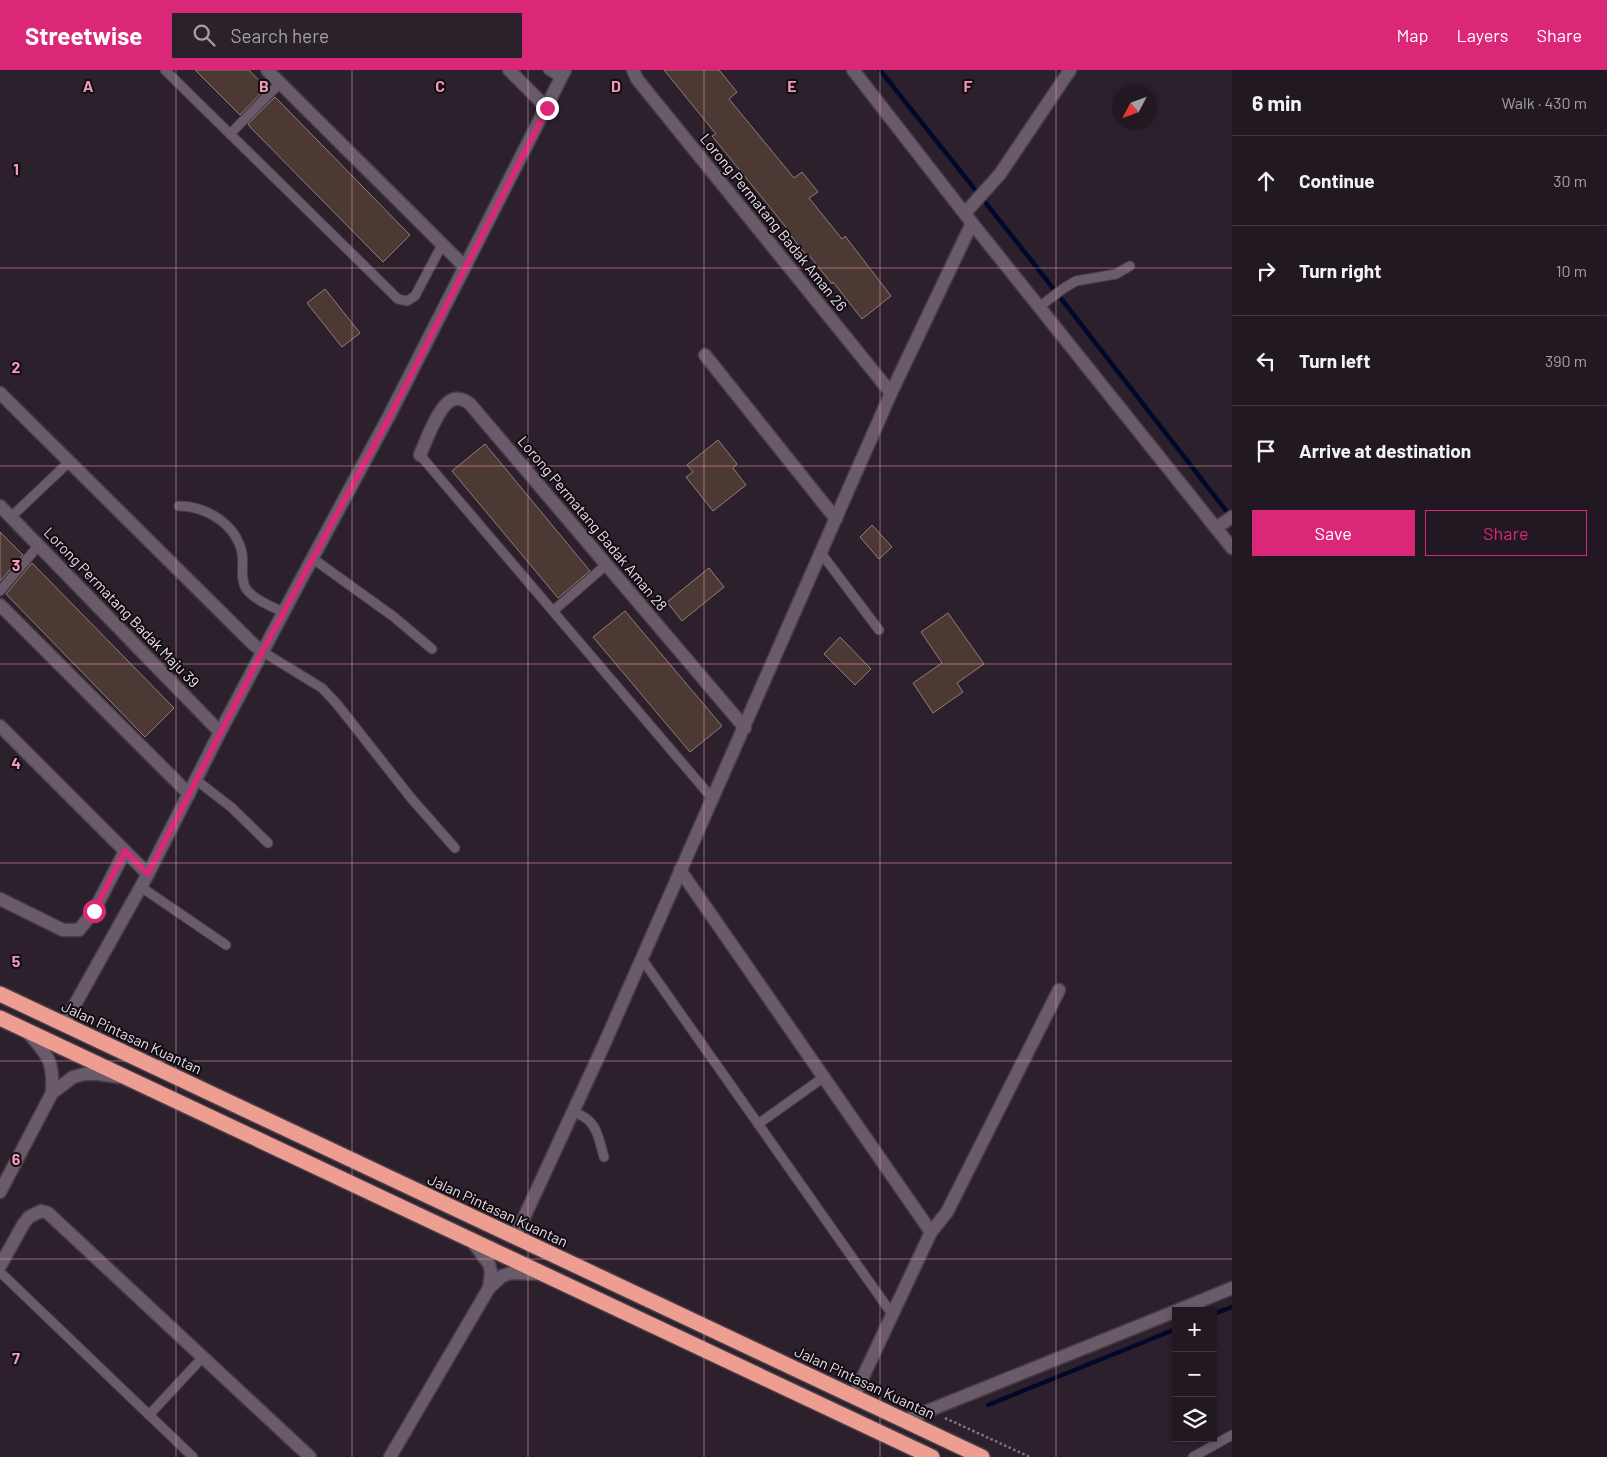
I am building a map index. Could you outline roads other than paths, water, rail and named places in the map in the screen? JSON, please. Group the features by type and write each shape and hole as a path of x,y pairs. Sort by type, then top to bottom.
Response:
{"highway":[{"name":"Jalan Pintasan Kuantan","path":"0,994 982,1457"},
{"path":"0,1018 932,1457"}],"street":[{"path":"267,70 465,267"},
{"path":"508,70 547,108"},
{"name":"Lorong Permatang Badak Aman 26","path":"633,70 637,79 891,393"},
{"path":"853,70 968,218 1232,548"},
{"path":"515,1237 574,1112 712,798 745,728 968,218 977,200 1000,174 1070,70"},
{"path":"64,1024 148,874 189,794 198,783 220,732 390,416 563,74"},
{"path":"705,355 836,519"},
{"path":"0,393 262,652"},
{"name":"Lorong Permatang Badak Aman 28","path":"420,455 442,408 449,401 456,399 470,404 745,728"},
{"name":"Lorong Permatang Badak Maju 39","path":"0,506 220,732"},
{"path":"1216,528 1232,517"},
{"path":"0,605 189,794"},
{"path":"0,726 148,874"},
{"path":"0,899 63,930 79,930 94,911 125,851"},
{"path":"680,870 931,1232"},
{"path":"854,1396 931,1232 947,1212 1059,990"},
{"path":"26,1031 40,1046 52,1067 52,1093"},
{"path":"0,1192 52,1093 73,1077 85,1074 127,1078"},
{"path":"0,1266 29,1217 41,1211 48,1212 310,1457"},
{"path":"471,1240 489,1264 491,1272 489,1288"},
{"path":"390,1457 489,1288 502,1276 511,1273 544,1274"},
{"path":"1186,1307 1232,1288"},
{"path":"905,1420 1172,1313"}],"lane":[{"path":"164,70 398,299 407,301 415,296 443,243"},
{"path":"548,70 563,74"},
{"path":"230,134 280,83"},
{"path":"1039,307 1076,281 1116,274 1130,266"},
{"path":"420,455 712,798"},
{"path":"11,517 69,462"},
{"path":"179,506 201,509 213,515 229,528 237,538 240,547 246,587 254,596 283,612"},
{"path":"0,592 39,545"},
{"path":"821,553 879,630"},
{"path":"312,558 394,617 432,649"},
{"path":"553,611 606,565"},
{"path":"262,652 322,688 338,704 411,798 455,848"},
{"path":"198,783 231,808 268,843"},
{"path":"141,886 226,945"},
{"path":"642,959 892,1314"},
{"path":"758,1124 824,1077"},
{"path":"574,1112 584,1115 594,1125 604,1157"},
{"path":"0,1272 193,1457"},
{"path":"149,1415 203,1356"},
{"path":"1193,1457 1232,1435"}],"waterway":[{"path":"880,70 1231,517"},
{"path":"1217,1313 1232,1307"},
{"path":"988,1405 1172,1331"}]}
